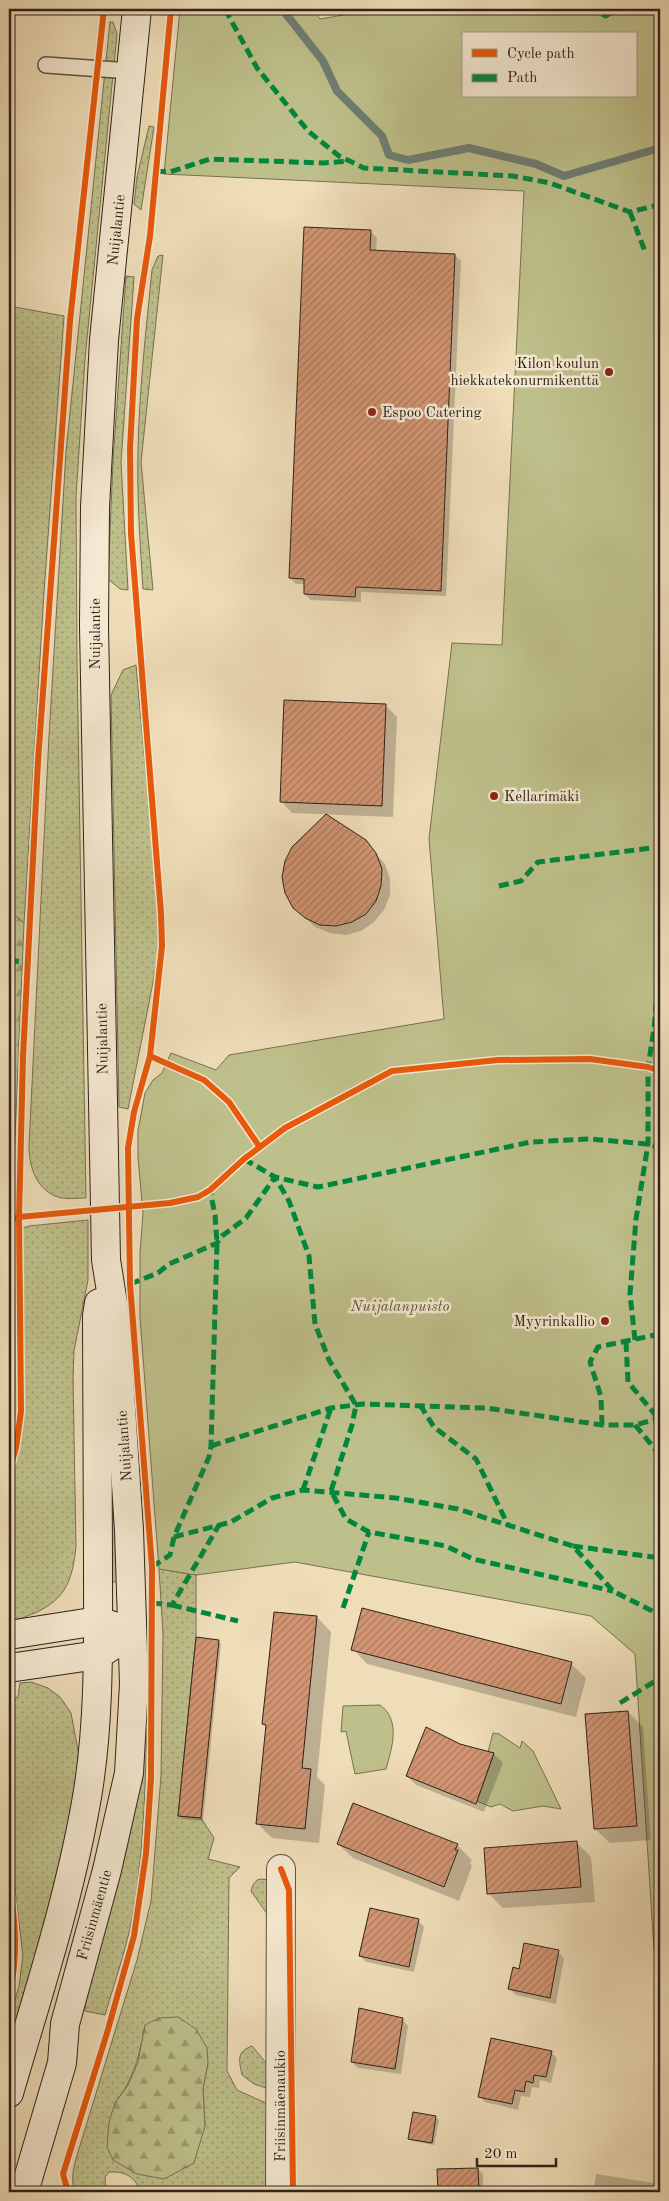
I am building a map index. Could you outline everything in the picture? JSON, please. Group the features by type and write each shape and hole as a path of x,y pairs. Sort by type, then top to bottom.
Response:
{"main road":[{"name":"Nuijalantie","path":"132,1632 129,1530 115,1316 106,1260 94,626 96,507 104,340 137,9"},
{"name":"Nuijalantie","path":"98,1621 97,1316 106,1260"},
{"path":"9,1635 98,1621 132,1632"},
{"path":"9,2094 77,1852 88,1789 96,1720 98,1621"},
{"path":"9,1668 98,1655 132,1632"},
{"name":"Friisinmäentie","path":"24,2192 62,2063 65,2024 107,1870 129,1773 134,1684 132,1632"},
{"name":"Friisinmäenaukio","path":"280,2192 281,1869"}],"lane":[{"path":"46,65 131,71"}],"green space":[{"name":"Nuijalanpuisto","path":"180,9 313,9 320,19 379,9 660,9 660,1952 654,1950 635,1654 591,1616 295,1562 196,1575 159,1569 140,1317 140,1253 143,1213 138,1157 138,1131 145,1093 153,1080 162,1073 171,1053 216,1070 229,1055 444,1019 429,839 452,643 502,645 524,191 164,174"},
{"path":"110,22 113,22 117,34 85,359 76,497 86,1198 66,1198 55,1196 42,1187 34,1175 30,1161 29,1146 49,736 66,452"},
{"path":"149,126 154,127 141,210 134,204 137,177"},
{"path":"163,255 141,462 153,590 143,589 138,503 139,429 143,361 152,270 158,256"},
{"path":"126,276 134,277 121,462 128,590 120,589 108,579 113,461"},
{"path":"9,306 64,316 44,592 24,923 9,910"},
{"path":"136,665 159,918 158,957 128,1109 119,1107 111,695 123,670"},
{"path":"9,910 24,923 12,1210 9,1211"},
{"path":"12,1210 11,1232 29,1226 88,1220 88,1280 74,1351 76,1547 70,1578 61,1594 46,1607 19,1620 9,1622 9,1211"},
{"path":"107,1480 119,1480 117,1582 108,1582"},
{"path":"159,1569 196,1575 196,1637 178,1816 201,1818 214,1838 208,1859 240,1867 229,1878 227,2071 237,2090 266,2103 272,2110 269,2192 140,2192 133,2179 125,2174 115,2172 109,2172 105,2177 106,2192 75,2192 74,2187 73,2172 75,2162 137,1960 151,1901 161,1776 163,1634","holes":["145,2025 208,2063 203,2089 205,2126 115,2103 132,2075 141,2047"]},
{"path":"31,1682 48,1688 60,1697 71,1713 81,1766 76,1808 9,2059 9,2021 19,1986 23,1956 9,1839 9,1707 18,1696 20,1683"},
{"path":"380,1705 387,1711 393,1726 391,1752 386,1769 355,1774 346,1731 341,1732 343,1706"},
{"path":"140,1729 147,1729 144,1815 138,1880 130,1930 105,2015 85,2011 85,1995"},
{"path":"493,1733 499,1734 520,1748 522,1741 533,1751 561,1809 543,1806 513,1811 500,1804 491,1807 477,1801 494,1753 488,1752"},
{"path":"257,1880 269,1880 270,1918 251,1891"},
{"path":"178,2017 196,2029 207,2048 208,2063 203,2089 205,2126 194,2163 164,2179 137,2174 113,2160 107,2147 109,2122 115,2103 128,2085 138,2062 145,2025 159,2018"},
{"path":"252,2046 267,2064 275,2091 254,2084 242,2075 240,2065 241,2054"}],"building":[{"name":"Espoo Catering","path":"304,227 371,230 370,250 455,254 441,591 356,587 355,597 304,594 304,579 289,578"},
{"path":"284,700 386,704 382,806 280,802"},
{"path":"326,814 366,840 376,853 382,869 381,886 376,901 366,914 352,922 336,926 320,925 305,918 293,908 285,893 282,877 285,861 292,847"},
{"path":"362,1608 572,1662 561,1704 351,1650"},
{"path":"274,1612 317,1616 302,1768 311,1769 305,1829 256,1824 266,1725 262,1724"},
{"path":"196,1637 219,1640 201,1818 178,1816"},
{"path":"628,1711 637,1826 594,1829 585,1714"},
{"path":"426,1727 460,1744 494,1753 476,1804 406,1776"},
{"path":"353,1803 458,1844 455,1850 458,1850 444,1887 337,1844"},
{"path":"577,1841 581,1887 487,1894 484,1848"},
{"path":"370,1908 419,1919 409,1967 359,1956"},
{"path":"524,1943 559,1950 550,1998 508,1989 513,1967 519,1969"},
{"path":"359,2008 403,2018 395,2069 351,2062"},
{"path":"491,2038 552,2051 546,2077 534,2075 533,2083 526,2081 524,2092 515,2090 512,2104 478,2097"},
{"path":"413,2112 436,2116 432,2143 408,2139"},
{"path":"478,2168 479,2192 438,2192 437,2169"}],"waterway":[{"path":"282,9 323,61 337,91 382,136 389,155 408,160 469,148 536,164 564,176 653,150 660,152"}],"marked path":[{"path":"225,9 257,68 308,131 339,156 364,168 513,176 550,183 630,212 654,206"},
{"path":"588,9 606,16 616,9"},
{"path":"156,171 170,172 210,159 323,163 349,161"},
{"path":"630,212 646,254"},
{"path":"499,886 521,881 538,862 660,847"},
{"path":"9,960 28,963"},
{"path":"635,1340 630,1294 636,1219 648,1144 648,1067 654,1029 660,961"},
{"path":"244,1159 275,1177 318,1187 531,1142 590,1139 648,1144 660,1148"},
{"path":"130,1284 158,1273 169,1264 217,1243 222,1236 246,1218 275,1177 289,1201 309,1256 315,1324 329,1360 356,1405 352,1425 331,1491 346,1519 369,1532 446,1546 473,1559 613,1591"},
{"path":"152,1567 170,1555 174,1537 209,1457 211,1446 217,1243 215,1215 210,1190"},
{"path":"602,1425 601,1397 590,1362 598,1347 660,1334"},
{"path":"626,1342 628,1382 658,1418"},
{"path":"211,1446 331,1408 363,1404 486,1408 602,1425 635,1425 660,1418"},
{"path":"420,1405 434,1427 476,1459 508,1525"},
{"path":"303,1490 331,1408"},
{"path":"635,1425 660,1455"},
{"path":"174,1537 231,1522 272,1498 303,1490 396,1498 458,1509 573,1546 613,1591 660,1615"},
{"path":"152,1603 172,1605 219,1525"},
{"path":"343,1608 369,1532"},
{"path":"573,1546 660,1558"},
{"path":"172,1605 238,1621"},
{"path":"620,1703 660,1678"}],"cycle path":[{"path":"9,1472 16,1448 21,1411 19,1217 23,1057 38,761 70,321 104,9"},
{"path":"68,2192 63,2174 107,2033 134,1936 146,1854 151,1778 152,1567 130,1284 128,1148 134,1112 150,1056 162,946 131,534 130,448 137,319 150,236 171,9"},
{"path":"150,1056 204,1080 229,1102 259,1146"},
{"path":"9,1220 19,1217 170,1203 198,1197 210,1190 244,1159 285,1128 392,1071 498,1060 590,1059 648,1067 660,1071"},
{"path":"281,1869 289,1890 293,2192"},
{"path":"9,1881 15,1938 14,1966 9,1994"}],"place":[{"name":"Kilon koulun hiekkatekonurmikenttä","path":"609,372"},
{"name":"Espoo Catering","path":"372,412"},
{"name":"Kellarimäki","path":"494,796"},
{"name":"Myyrinkallio","path":"605,1321"}]}
